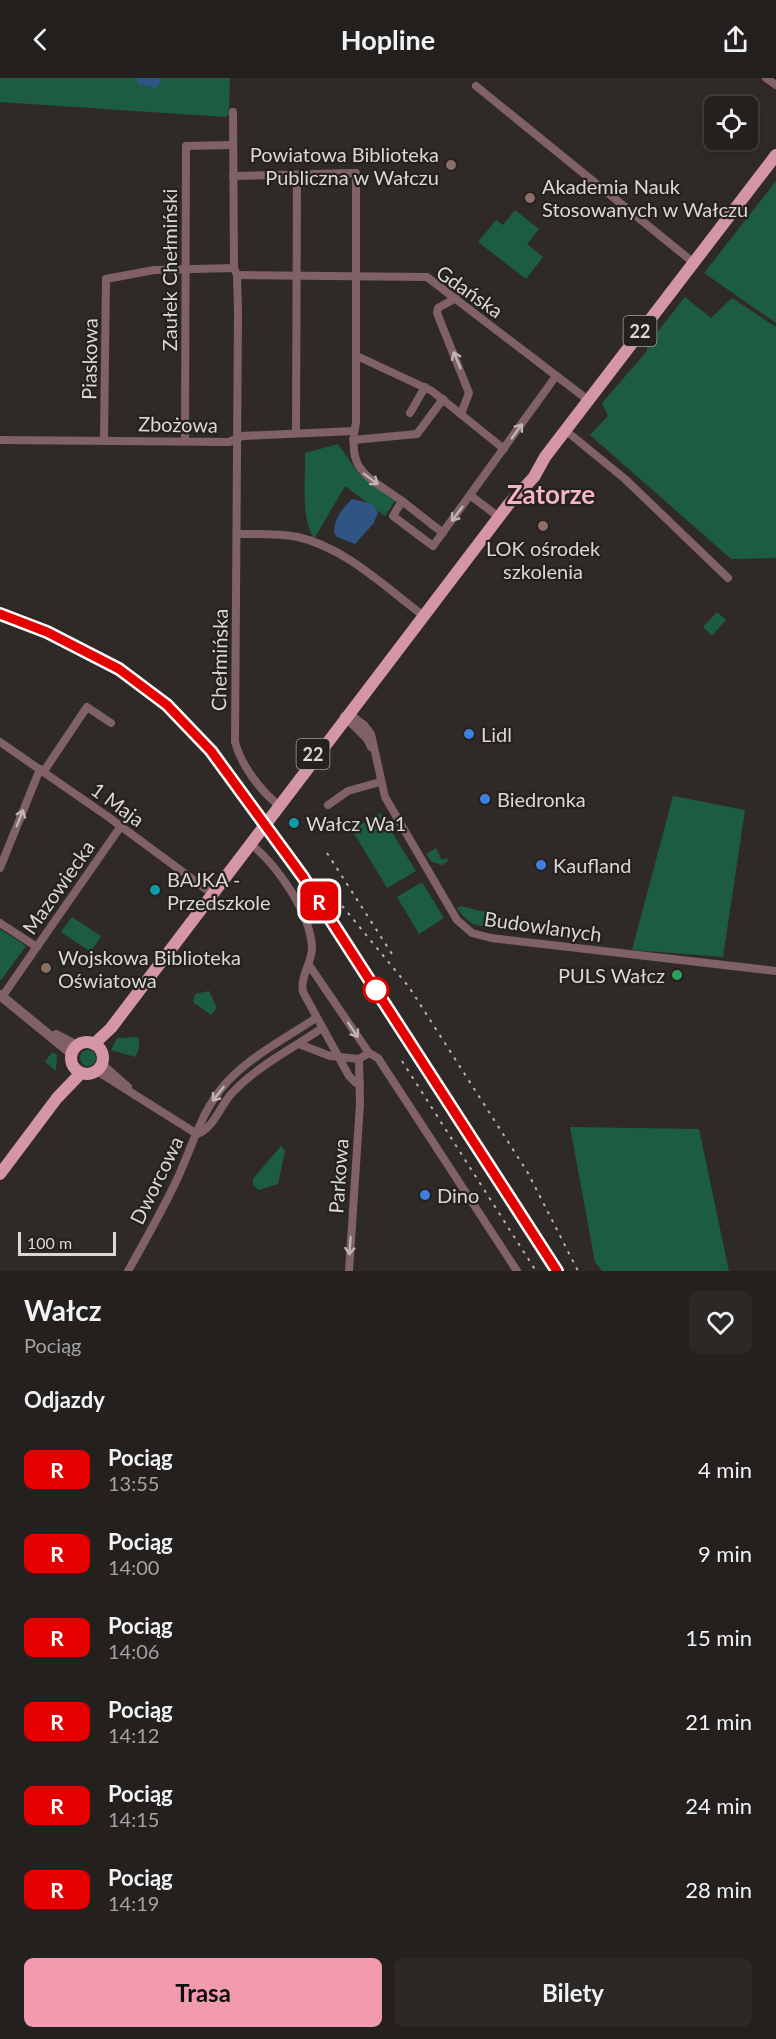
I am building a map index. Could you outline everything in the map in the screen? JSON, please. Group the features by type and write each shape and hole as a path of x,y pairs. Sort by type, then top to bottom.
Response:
{"main road":[{"name":"22","path":"97,1046 333,737 381,664 406,640 508,505 534,477 545,457 565,430 776,155"},
{"name":"22","path":"283,802 315,751 347,716"},
{"path":"0,1174 78,1070 100,1068 97,1046 82,1043 74,1050 78,1070"}],"street":[{"path":"766,78 776,86"},
{"path":"476,87 694,263"},
{"path":"233,112 237,439"},
{"name":"Zaułek Chełmiński","path":"185,441 186,146 233,145"},
{"path":"233,176 356,173 357,356 352,452 360,470 443,533"},
{"path":"296,434 297,175"},
{"name":"Gdańska","path":"106,279 186,267 297,276 427,277 588,400"},
{"name":"Piaskowa","path":"104,440 106,279"},
{"path":"456,298 438,308 436,313 469,393 461,414"},
{"path":"357,356 425,387 504,449"},
{"path":"402,501 393,516 432,546 471,496 556,376"},
{"path":"410,413 425,387"},
{"name":"Zbożowa","path":"0,440 229,442 242,436 417,434 443,399"},
{"path":"565,430 626,479 728,578"},
{"name":"Chełmińska","path":"237,439 235,742 242,761 270,798 283,802"},
{"path":"471,496 499,517"},
{"path":"238,534 297,537 314,542 356,565 424,616"},
{"path":"0,868 42,770 87,707 111,723"},
{"name":"Budowlanych","path":"347,716 356,730 367,739 375,757"},
{"name":"Budowlanych","path":"347,716 368,729 385,797 457,920 472,933 491,938 776,971"},
{"path":"333,737 346,731 356,730"},
{"name":"1 Maja","path":"0,742 121,826 214,895"},
{"path":"328,805 348,791 380,782"},
{"name":"Mazowiecka","path":"1,996 121,826"},
{"path":"252,845 266,857 304,913 312,947 309,965 301,983 316,1018 349,1076 356,1083 360,1083"},
{"path":"0,923 37,947"},
{"path":"309,965 369,1053 378,1058 517,1271"},
{"path":"1,996 74,1050"},
{"name":"Dworcowa","path":"128,1271 166,1203 197,1134 198,1124 210,1104 241,1069 316,1018"},
{"name":"Dworcowa","path":"197,1134 208,1128 226,1101 249,1078 322,1028"},
{"path":"298,1044 330,1056 359,1059 369,1053"},
{"name":"Parkowa","path":"349,1271 360,1083 359,1059"},
{"path":"100,1068 161,1114 197,1134"},
{"path":"241,1069 249,1078"}],"green space":[{"path":"0,78 230,78 229,114 225,117 0,102"},
{"path":"776,181 776,323 704,273"},
{"path":"515,210 539,229 527,244 543,257 526,279 478,242 496,220 503,225"},
{"path":"685,297 711,318 732,298 776,327 776,558 731,559 590,435 608,416 602,403 647,351 647,345"},
{"path":"338,444 359,474 395,501 385,516 345,486 314,539 305,509 305,453"},
{"path":"717,612 726,620 712,636 703,627"},
{"path":"673,796 745,810 723,957 632,950"},
{"path":"380,813 416,871 387,888 352,830"},
{"path":"436,848 442,860 447,858 448,861 443,865 432,862 426,854"},
{"path":"422,882 444,918 419,934 397,897"},
{"path":"461,906 494,914 486,926 476,925 469,922 460,912 457,908"},
{"path":"502,916 519,919 526,929 500,927"},
{"path":"72,917 101,936 91,952 61,932"},
{"path":"523,920 551,926 553,931 551,935 531,932"},
{"path":"0,929 26,946 1,980 0,980"},
{"path":"209,991 217,1008 211,1015 193,1002 195,994"},
{"path":"136,1037 139,1039 139,1049 135,1057 111,1050 117,1038"},
{"path":"88,1050 96,1058 88,1066 80,1058"},
{"path":"52,1052 57,1055 56,1071 45,1062"},
{"path":"570,1127 699,1129 729,1271 602,1271 595,1262"},
{"path":"281,1146 285,1151 278,1184 259,1190 253,1185 253,1179"}],"water":[{"path":"136,78 160,78 161,83 156,88 138,84"},
{"path":"352,499 372,504 378,512 374,523 355,544 337,537 334,533 339,514"}],"railway":[{"path":"0,614 47,632 119,669 163,701 211,751 303,877 557,1271"},
{"path":"327,853 392,954"},
{"path":"325,885 409,987 528,1173 578,1271"},
{"path":"402,1061 536,1271"}],"train":[{"name":"R","path":"0,614 47,632 119,669 167,705 211,751 303,877 557,1271"}],"place":[{"name":"Powiatowa Biblioteka Publiczna w Wałczu","path":"451,165"},
{"name":"Akademia Nauk Stosowanych w Wałczu","path":"530,198"},
{"name":"LOK ośrodek szkolenia","path":"543,526"},
{"name":"Lidl","path":"469,734"},
{"name":"Biedronka","path":"485,799"},
{"name":"Wałcz Wa1","path":"294,823"},
{"name":"Kaufland","path":"541,865"},
{"name":"BAJKA - Przedszkole","path":"155,890"},
{"name":"Wojskowa Biblioteka Oświatowa","path":"46,968"},
{"name":"PULS Wałcz","path":"677,975"},
{"name":"Dino","path":"425,1195"}],"district":[{"name":"Zatorze","path":"551,494"}]}
